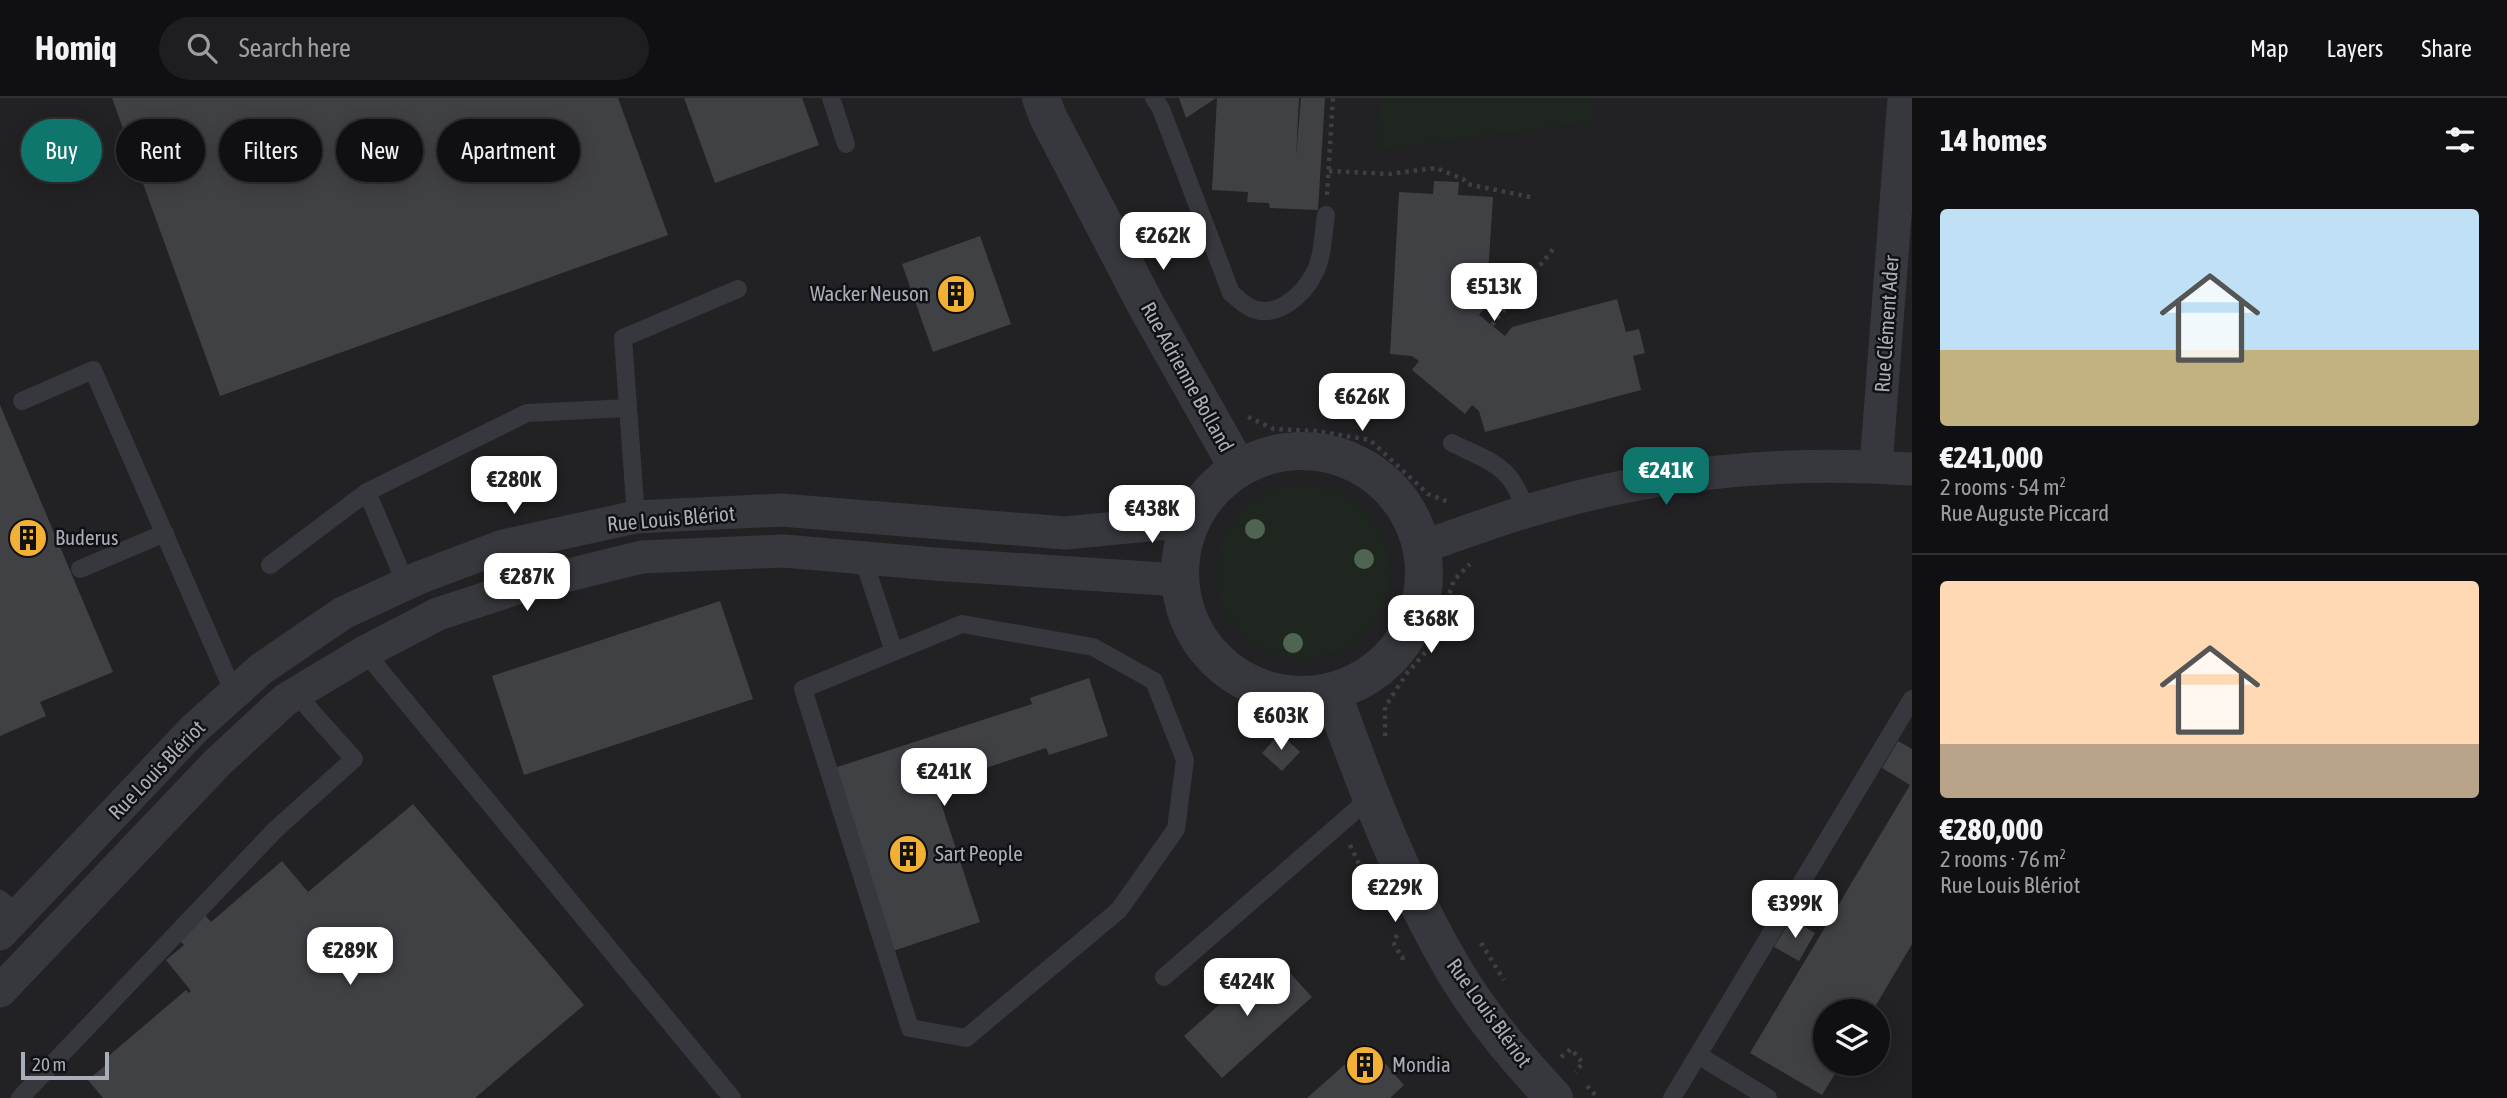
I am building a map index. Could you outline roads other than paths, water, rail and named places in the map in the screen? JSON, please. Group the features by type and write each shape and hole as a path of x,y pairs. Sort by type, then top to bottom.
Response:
{"street":[{"name":"Rue Clément Ader","path":"1876,466 1904,98"},
{"name":"Rue Adrienne Bolland","path":"1044,99 1048,117 1147,307 1238,468"},
{"path":"1313,451 1350,460 1383,481 1408,511 1422,547 1424,581 1416,620 1389,659 1369,676 1332,692 1296,695 1261,688 1229,671 1204,646 1187,615 1180,580 1181,550 1191,521 1210,491 1238,468 1274,453 1313,451"},
{"path":"1422,547 1526,512 1629,485 1721,470 1790,465 1912,469"},
{"name":"Rue Louis Blériot","path":"6,916 193,730 261,669 343,613 405,584 503,546 636,517 781,510 1065,533 1191,521"},
{"name":"Rue Louis Blériot","path":"0,991 218,763 285,700 365,652 450,610 520,587 642,557 784,551 1180,580"},
{"name":"Rue Louis Blériot","path":"1332,692 1371,797 1415,897 1456,973 1502,1036 1555,1098"}],"lane":[{"path":"831,98 846,144"},
{"path":"1154,98 1161,109 1231,293 1250,308 1265,312 1284,306 1302,292 1316,273 1326,215"},
{"path":"636,517 623,338 738,289"},
{"path":"22,401 93,370 234,693"},
{"path":"270,565 367,492 527,413 628,408"},
{"path":"1452,443 1500,467 1518,487 1526,512"},
{"path":"367,492 405,584"},
{"path":"80,569 165,533"},
{"path":"863,558 894,652"},
{"path":"962,624 1093,647 1154,681 1185,761 1176,830 1119,910 967,1038 910,1028 803,689 894,652 962,624"},
{"path":"365,652 732,1098"},
{"path":"20,1098 275,830 355,759 296,694"},
{"path":"1672,1098 1912,699"},
{"path":"1164,977 1371,797"},
{"path":"1698,1055 1768,1098"}],"place":[{"name":"Wacker Neuson","path":"956,294"},
{"name":"Buderus","path":"28,538"},
{"name":"Sart People","path":"908,854"},
{"name":"Mondia","path":"1365,1065"}]}
